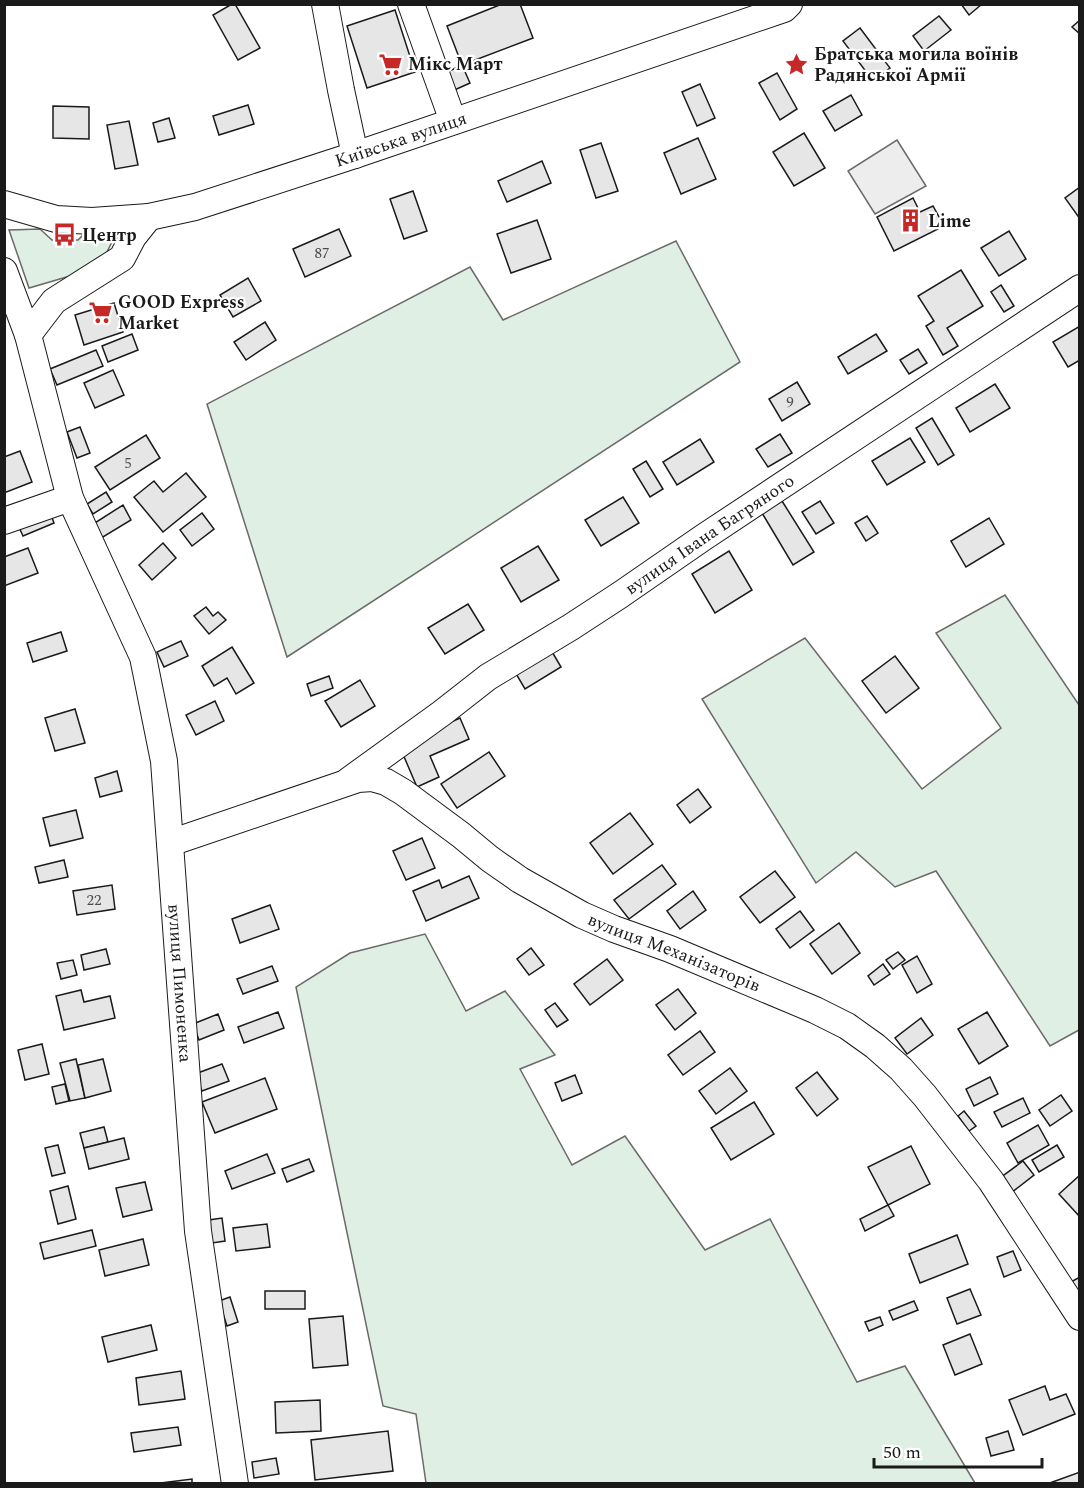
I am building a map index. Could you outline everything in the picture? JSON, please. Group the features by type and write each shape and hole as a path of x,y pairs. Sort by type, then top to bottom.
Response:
{"street":[{"path":"325,4 355,155"},
{"path":"411,4 453,121"},
{"name":"Київська вулиця","path":"4,204 56,219 92,221 149,217 195,207 784,9 789,4"},
{"path":"28,334 54,301 122,258 149,217"},
{"name":"вулиця Пимоненка","path":"4,271 28,334 70,498 143,657 164,761 198,1231 235,1484"},
{"name":"вулиця Івана Багряного","path":"342,785 488,677 620,595 1080,288"},
{"path":"4,521 70,498"},
{"path":"387,753 382,762 383,771 389,780 403,792"},
{"name":"вулиця Механізаторів","path":"170,843 358,779 372,778 386,782 403,792 490,859 550,898 614,929 670,949 815,1010 847,1026 875,1046 925,1096 991,1181 1080,1317"}],"green space":[{"path":"40,229 52,240 78,240 88,230 117,232 103,260 70,276 29,288 9,230"},
{"path":"676,241 740,362 287,657 207,404 470,267 503,320"},
{"path":"1005,595 1079,705 1079,1030 1050,1046 936,871 895,887 856,852 816,883 702,699 805,638 922,789 1001,728 936,633"},
{"path":"425,934 466,1011 505,991 555,1055 520,1069 572,1165 625,1136 705,1250 770,1219 857,1382 905,1366 975,1483 426,1483 416,1414 383,1406 296,987 350,953"}],"shaded area":[{"path":"897,140 926,186 875,214 848,171"}],"building":[{"path":"235,4 260,48 238,60 213,15"},
{"path":"502,4 520,4 533,38 462,65 447,26"},
{"path":"961,4 982,4 969,15"},
{"path":"395,10 415,72 367,88 347,26"},
{"path":"939,16 951,30 924,51 913,36"},
{"path":"1080,20 1080,34 1072,27"},
{"path":"860,28 890,68 873,81 843,41"},
{"path":"462,65 470,83 450,92 443,74"},
{"path":"777,73 797,109 780,120 759,83"},
{"path":"700,84 715,118 697,126 682,92"},
{"path":"851,95 862,115 835,131 823,111"},
{"path":"248,105 254,124 219,135 213,116"},
{"path":"53,106 89,107 89,139 53,138"},
{"path":"169,118 175,138 158,142 153,123"},
{"path":"129,121 138,165 115,169 107,125"},
{"path":"804,133 825,168 794,186 773,152"},
{"path":"698,138 716,179 681,194 664,153"},
{"path":"601,143 618,191 596,198 580,150"},
{"path":"542,161 551,183 507,202 498,181"},
{"path":"1080,187 1080,219 1065,198"},
{"path":"413,191 427,231 404,239 390,199"},
{"name":"Lime","path":"913,198 920,212 933,206 944,226 894,251 877,217"},
{"path":"537,220 551,259 511,273 497,234"},
{"path":"339,229 351,256 305,277 293,249"},
{"path":"1009,231 1026,259 999,276 981,248"},
{"path":"961,270 983,306 947,328 958,346 943,355 926,326 934,321 918,296"},
{"path":"248,278 261,301 233,317 220,295"},
{"path":"1001,285 1014,306 1004,312 991,292"},
{"path":"114,303 123,332 84,345 75,315"},
{"path":"265,322 276,340 246,360 234,342"},
{"path":"1080,326 1080,360 1068,367 1053,342"},
{"path":"132,334 138,350 108,362 102,346"},
{"path":"876,334 887,351 848,374 838,357"},
{"path":"918,349 927,363 909,374 900,360"},
{"path":"96,350 103,366 57,385 50,369"},
{"path":"113,370 124,395 95,408 84,383"},
{"path":"797,382 810,404 782,421 769,399"},
{"path":"995,384 1010,408 970,432 956,408"},
{"path":"932,418 954,455 938,465 916,428"},
{"path":"80,427 90,453 77,458 67,432"},
{"path":"780,434 792,453 768,467 756,449"},
{"path":"146,435 160,458 110,490 95,467"},
{"path":"910,438 925,462 887,485 872,461"},
{"path":"700,439 714,462 677,485 663,462"},
{"path":"20,451 32,482 4,493 4,457"},
{"path":"646,461 663,489 650,497 633,469"},
{"path":"186,473 206,497 163,532 134,497 154,481 163,492"},
{"path":"106,492 112,502 93,514 87,504"},
{"path":"623,497 639,523 601,546 585,520"},
{"path":"782,501 814,552 793,565 762,513"},
{"path":"820,501 834,523 816,534 802,512"},
{"path":"123,505 131,520 98,540 90,526"},
{"path":"50,512 54,523 23,536 18,525"},
{"path":"202,513 214,529 192,546 180,530"},
{"path":"867,516 878,533 866,541 855,523"},
{"path":"989,518 1004,544 966,567 951,541"},
{"path":"163,543 176,558 152,580 139,565"},
{"path":"538,546 559,580 521,602 501,568"},
{"path":"28,548 38,573 4,586 4,557"},
{"path":"729,551 752,590 715,613 692,574"},
{"path":"468,604 484,630 445,654 428,628"},
{"path":"206,607 213,616 218,612 226,620 209,634 194,616"},
{"path":"61,632 67,651 33,662 27,643"},
{"path":"181,641 188,656 164,667 157,652"},
{"path":"232,647 254,683 236,694 227,678 214,686 202,666"},
{"path":"551,650 561,667 525,689 515,672"},
{"path":"895,656 919,688 886,713 862,681"},
{"path":"329,676 333,688 311,696 307,684"},
{"path":"360,680 375,706 341,727 325,701"},
{"path":"215,701 224,721 196,735 186,715"},
{"path":"75,709 85,743 55,751 45,718"},
{"path":"460,718 469,739 430,756 439,777 417,787 399,745"},
{"path":"489,752 505,776 457,808 441,784"},
{"path":"117,771 122,791 100,797 95,778"},
{"path":"698,789 711,807 690,823 677,805"},
{"path":"76,810 83,838 50,846 43,818"},
{"path":"630,813 653,844 613,874 590,843"},
{"path":"422,838 435,868 406,880 393,851"},
{"path":"64,860 68,877 39,883 35,867"},
{"path":"662,865 676,884 629,919 614,900"},
{"path":"775,871 795,897 760,923 740,897"},
{"path":"469,876 479,898 426,921 413,891 439,880 442,888"},
{"path":"112,885 115,909 77,915 73,891"},
{"path":"693,891 706,910 680,929 667,911"},
{"path":"270,905 279,929 240,943 232,919"},
{"path":"800,911 814,930 790,948 776,929"},
{"path":"839,923 860,953 832,974 810,944"},
{"path":"531,948 544,965 529,975 517,959"},
{"path":"106,949 110,964 84,970 81,955"},
{"path":"898,952 905,960 893,969 886,960"},
{"path":"917,956 932,984 917,993 902,965"},
{"path":"607,959 623,980 590,1005 574,984"},
{"path":"73,960 77,975 61,979 57,963"},
{"path":"883,964 890,974 874,985 868,976"},
{"path":"272,966 278,981 243,994 237,979"},
{"path":"678,989 696,1013 675,1030 656,1005"},
{"path":"81,990 84,1002 110,996 115,1018 64,1030 56,996"},
{"path":"555,1003 568,1020 557,1027 545,1010"},
{"path":"278,1012 284,1028 244,1043 238,1027"},
{"path":"987,1012 1008,1046 979,1064 958,1029"},
{"path":"218,1014 224,1030 199,1040 193,1024"},
{"path":"921,1018 933,1035 907,1054 895,1038"},
{"path":"700,1031 715,1052 683,1075 668,1055"},
{"path":"42,1044 49,1074 25,1080 18,1050"},
{"path":"76,1059 85,1098 70,1101 60,1063"},
{"path":"103,1059 111,1091 85,1098 78,1065"},
{"path":"222,1064 229,1081 202,1091 195,1074"},
{"path":"730,1068 747,1091 716,1114 699,1091"},
{"path":"817,1072 838,1099 817,1116 796,1088"},
{"path":"575,1075 582,1093 562,1101 555,1083"},
{"path":"990,1077 998,1094 974,1106 966,1089"},
{"path":"265,1078 277,1109 215,1133 202,1102"},
{"path":"65,1084 69,1101 56,1104 52,1087"},
{"path":"1061,1095 1072,1111 1050,1126 1039,1110"},
{"path":"1023,1098 1030,1113 1002,1127 994,1112"},
{"path":"754,1102 774,1134 731,1160 711,1128"},
{"path":"964,1111 976,1126 969,1131 958,1116"},
{"path":"1038,1125 1049,1145 1018,1163 1007,1143"},
{"path":"104,1127 108,1142 84,1148 80,1133"},
{"path":"124,1138 129,1159 89,1169 84,1148"},
{"path":"58,1145 65,1173 52,1176 45,1148"},
{"path":"1057,1145 1064,1157 1039,1172 1032,1160"},
{"path":"911,1146 930,1184 888,1205 868,1167"},
{"path":"267,1154 275,1173 232,1189 225,1171"},
{"path":"309,1159 314,1171 287,1182 282,1169"},
{"path":"1023,1161 1034,1175 1011,1193 1000,1178"},
{"path":"1080,1175 1080,1217 1059,1194"},
{"path":"145,1182 152,1210 123,1217 116,1188"},
{"path":"68,1186 76,1219 58,1224 50,1191"},
{"path":"888,1205 894,1216 865,1231 860,1219"},
{"path":"222,1218 225,1241 212,1243 209,1220"},
{"path":"267,1224 270,1247 236,1251 233,1228"},
{"path":"92,1230 96,1246 44,1259 40,1243"},
{"path":"957,1235 968,1264 920,1283 909,1254"},
{"path":"143,1239 149,1265 105,1276 99,1250"},
{"path":"1013,1251 1021,1270 1004,1277 997,1257"},
{"path":"1080,1277 1080,1295 1069,1283"},
{"path":"970,1289 981,1315 957,1324 947,1298"},
{"path":"265,1291 305,1291 305,1309 265,1309"},
{"path":"230,1297 238,1322 227,1326 219,1301"},
{"path":"914,1301 918,1310 893,1320 889,1311"},
{"path":"343,1316 348,1365 313,1368 309,1319"},
{"path":"880,1317 883,1325 869,1331 865,1322"},
{"path":"151,1325 157,1350 108,1362 102,1337"},
{"path":"970,1334 982,1364 955,1375 943,1345"},
{"path":"181,1371 185,1399 139,1405 136,1378"},
{"path":"1045,1386 1050,1400 1066,1394 1075,1414 1023,1435 1009,1400"},
{"path":"320,1400 321,1431 276,1433 275,1402"},
{"path":"178,1427 181,1445 134,1452 131,1433"},
{"path":"388,1431 393,1471 315,1480 311,1440"},
{"path":"1008,1431 1014,1450 991,1456 986,1438"},
{"path":"276,1458 279,1474 254,1478 252,1462"},
{"path":"1080,1472 1080,1484 1047,1484"},
{"path":"192,1479 192,1484 161,1484 161,1483"}],"place":[{"name":"Мікс Март","path":"390,64"},
{"name":"Братська могила воїнів Радянської Армії","path":"796,64"},
{"name":"Lime","path":"910,221"},
{"name":"Центр","path":"64,235"},
{"name":"GOOD Express Market","path":"100,312"}]}
